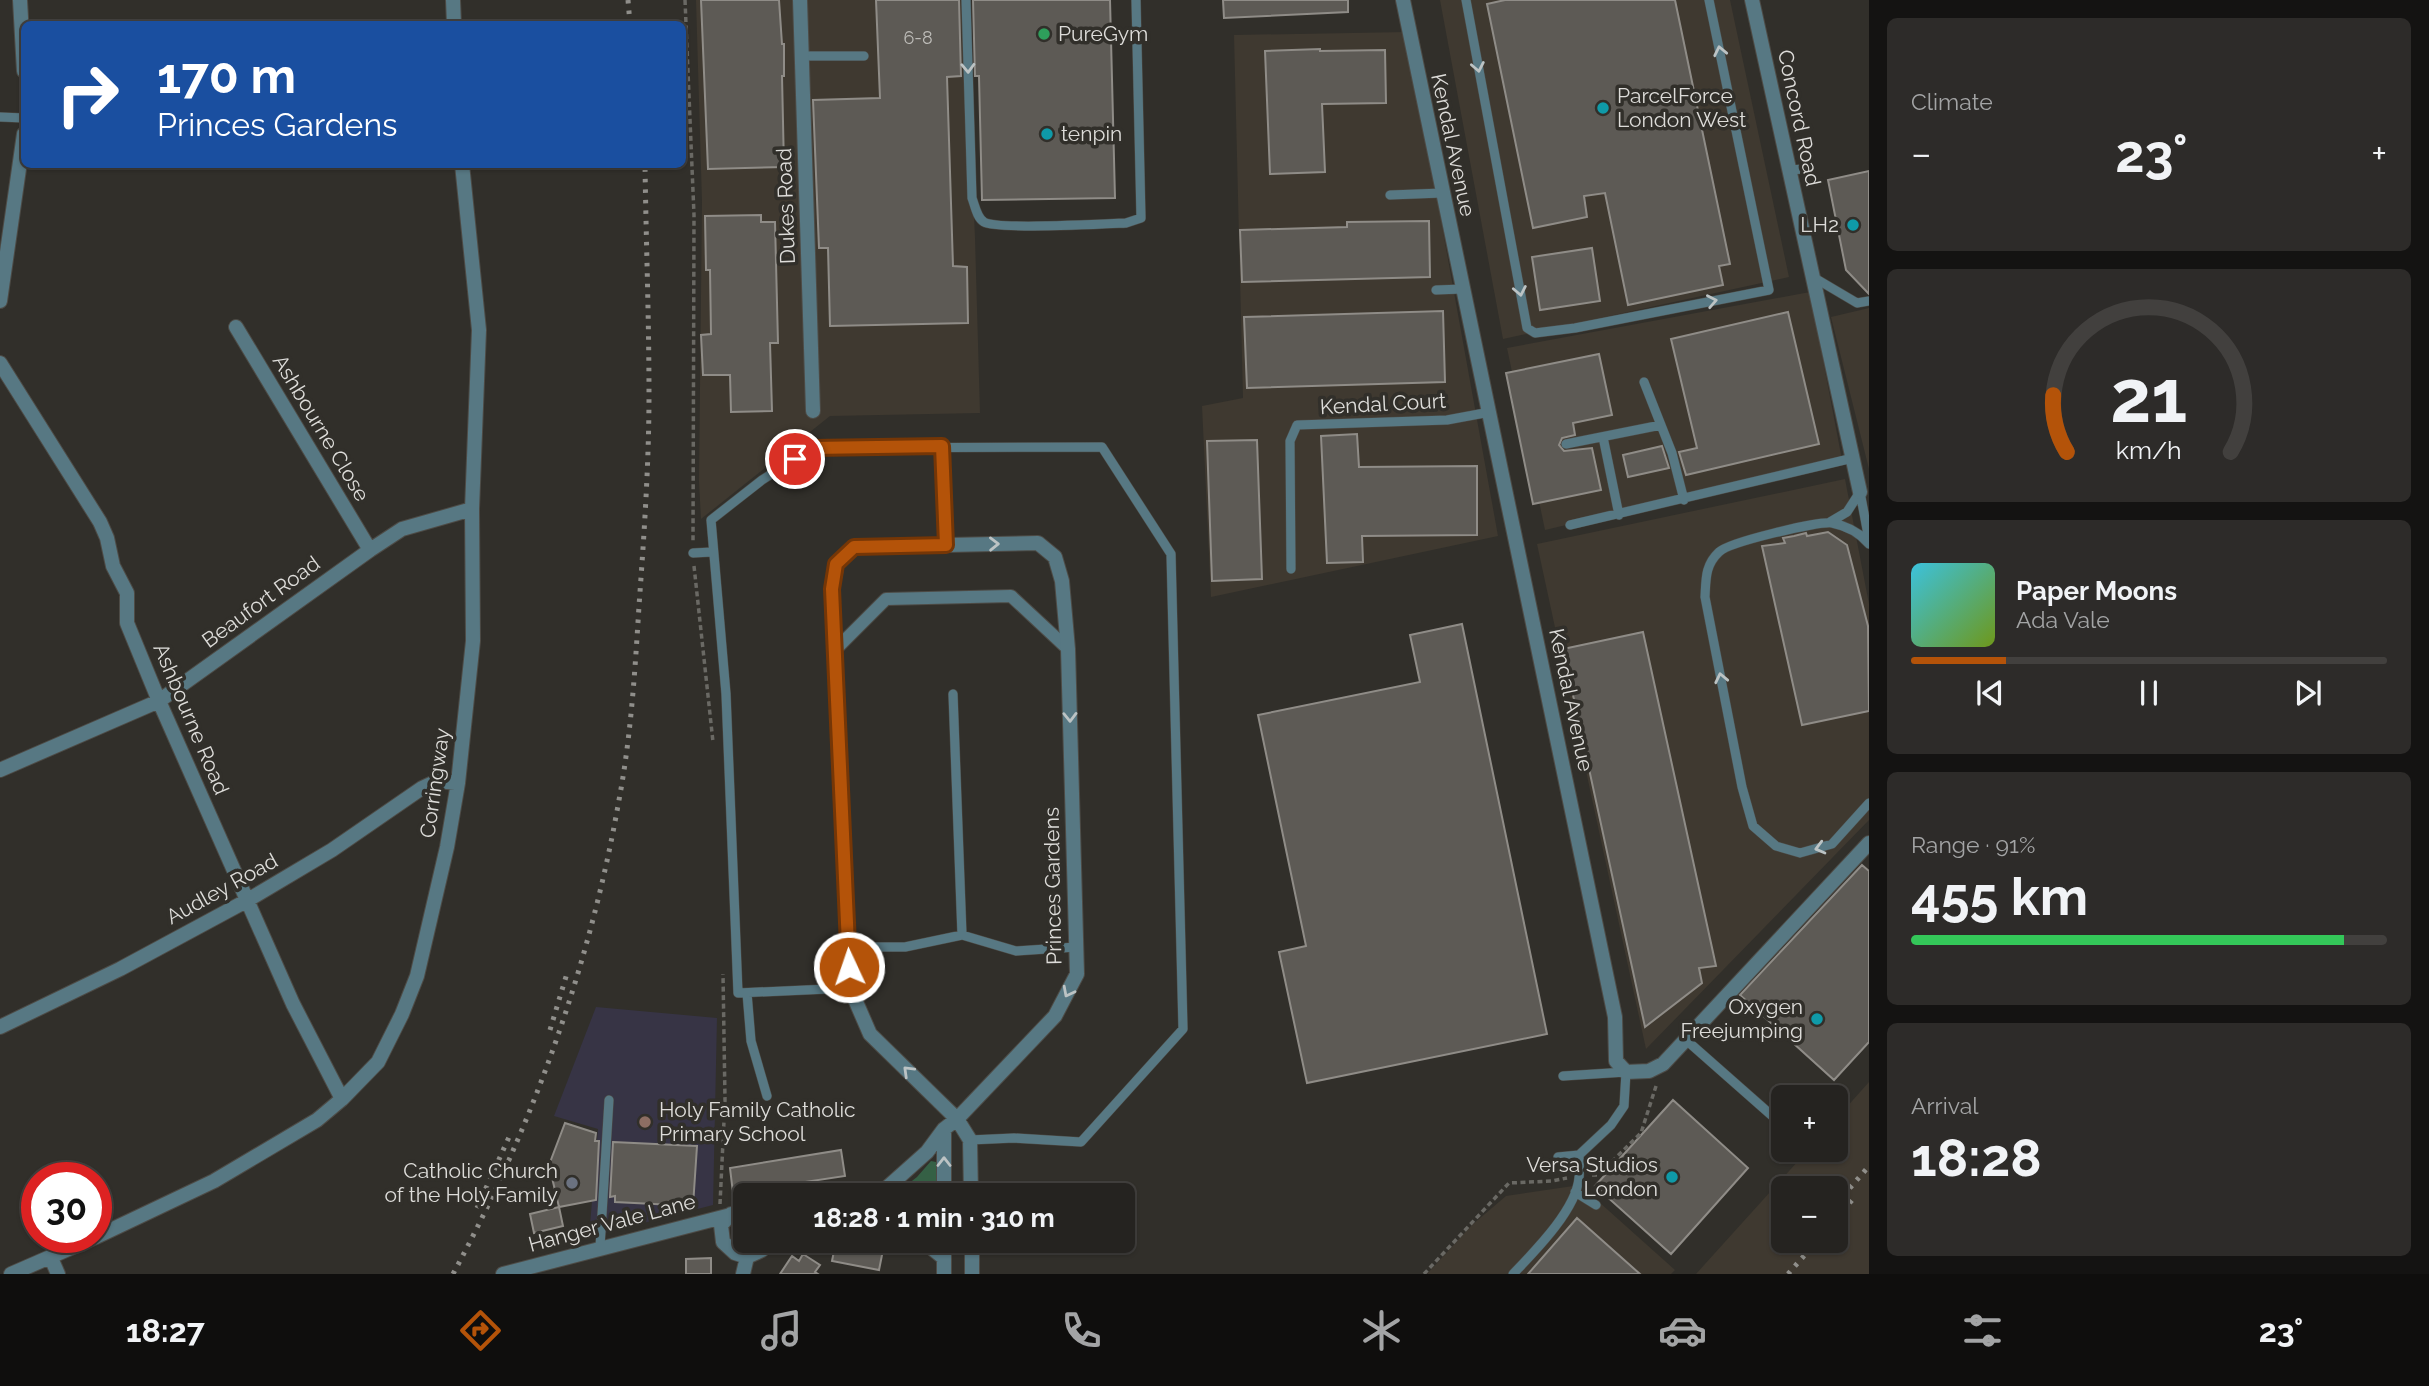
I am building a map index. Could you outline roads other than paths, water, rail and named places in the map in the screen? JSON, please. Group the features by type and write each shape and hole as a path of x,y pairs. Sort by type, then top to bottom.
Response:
{"street":[{"path":"20,0 21,21"},
{"path":"453,0 454,21"},
{"name":"Dukes Road","path":"800,0 813,411"},
{"name":"Kendal Avenue","path":"1403,0 1615,1017 1616,1061 1626,1073"},
{"name":"Concord Road","path":"1752,0 1796,169 1813,277 1860,492"},
{"path":"0,301 21,155"},
{"name":"Corringway","path":"112,1229 214,1181 317,1120 378,1062 417,976 447,847 458,783 473,641 472,509 479,330 462,168"},
{"name":"Ashbourne Close","path":"236,327 370,550"},
{"name":"Ashbourne Road","path":"0,363 100,522 107,538 113,566 127,593 127,623 159,701 293,1004 342,1099"},
{"name":"Beaufort Road","path":"0,770 159,701 402,529 472,509"},
{"name":"Princes Gardens","path":"892,1183 927,1152 944,1129 957,1119 1055,1016 1077,974 1068,649 1062,581 1055,557 1038,543 854,547 836,564 832,589 850,988 870,1034 957,1119 970,1140"},
{"path":"835,650 886,598 1011,596 1068,649"},
{"name":"Audley Road","path":"0,1027 120,969 248,900 332,850 422,788 437,781 458,783"},
{"path":"1626,1073 1649,1071 1663,1064 1869,843"},
{"path":"944,1129 944,1183"},
{"path":"970,1140 971,1183"},
{"path":"733,1216 721,1236 723,1242 733,1251"},
{"name":"Hanger Vale Lane","path":"503,1274 600,1247 733,1216"},
{"name":"Corringway","path":"10,1274 62,1253"},
{"path":"735,1253 747,1256 758,1253"},
{"path":"938,1253 944,1258"},
{"path":"944,1253 944,1274"},
{"path":"971,1253 972,1274"},
{"path":"743,1274 747,1256"},
{"path":"51,1258 58,1274"}],"lane":[{"path":"966,0 972,198 981,219 986,223 1008,226 1126,223 1141,218 1136,0"},
{"path":"1466,0 1527,328 1535,333 1575,328 1769,290 1709,0"},
{"path":"802,56 864,55"},
{"path":"0,117 21,118"},
{"path":"1390,195 1442,193"},
{"path":"1813,277 1857,303 1869,301"},
{"path":"1436,290 1462,289"},
{"path":"1644,382 1672,453 1684,500"},
{"name":"Kendal Court","path":"1291,569 1290,441 1297,425 1447,420 1490,412"},
{"path":"1566,444 1661,425"},
{"path":"1603,437 1619,514"},
{"path":"942,446 946,545"},
{"path":"850,988 738,993 726,694 711,520 762,480 812,448 1102,447 1171,554 1183,1029 1081,1142 1014,1138 970,1140"},
{"path":"1570,526 1853,458"},
{"path":"1860,492 1847,512 1830,522 1759,536 1720,551 1706,569 1704,597 1742,787 1753,826 1776,846 1800,853 1832,844 1869,803"},
{"path":"1860,492 1869,542"},
{"path":"1830,522 1849,528 1869,542"},
{"path":"693,553 712,552"},
{"path":"953,694 962,935"},
{"path":"848,947 905,947 962,935 1016,951 1076,947"},
{"path":"747,993 751,1041 767,1096"},
{"path":"1685,1040 1771,1114"},
{"path":"1558,1157 1579,1155 1611,1125 1624,1106 1626,1073 1563,1076"},
{"path":"600,1247 609,1100"},
{"path":"1513,1274 1551,1234 1575,1192 1580,1176 1579,1155"},
{"path":"1575,1192 1596,1205"}],"railway":[{"path":"628,0 630,21"},
{"path":"453,1274 509,1161 555,1043 592,923 619,800 632,703 647,473 649,365 645,168"},
{"path":"550,1030 568,970"},
{"path":"477,1208 510,1135"},
{"path":"1848,1190 1869,1166"},
{"path":"1848,1205 1853,1199"},
{"path":"1788,1274 1806,1253"}],"place":[{"name":"PureGym","path":"1044,34"},
{"name":"ParcelForce London West","path":"1603,108"},
{"name":"tenpin","path":"1047,134"},
{"name":"LH2","path":"1853,225"},
{"name":"Oxygen Freejumping","path":"1817,1019"},
{"name":"Holy Family Catholic Primary School","path":"645,1122"},
{"name":"Versa Studios London","path":"1672,1177"},
{"name":"Catholic Church of the Holy Family","path":"572,1183"}]}
